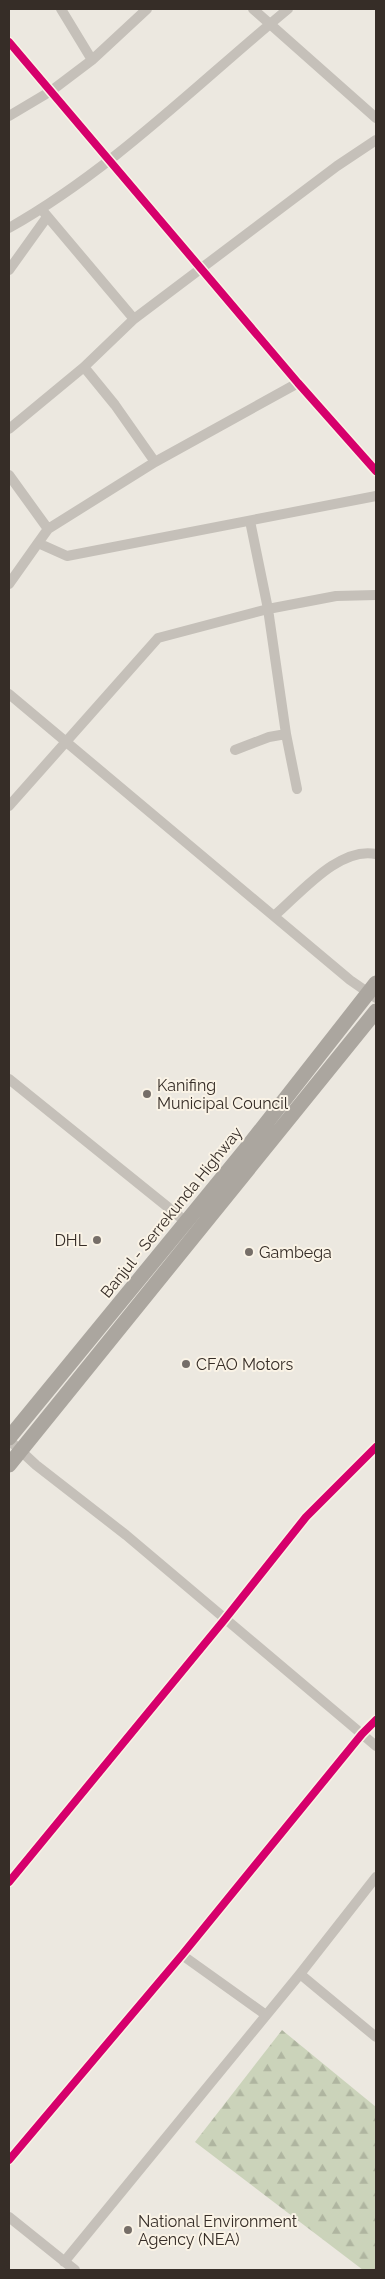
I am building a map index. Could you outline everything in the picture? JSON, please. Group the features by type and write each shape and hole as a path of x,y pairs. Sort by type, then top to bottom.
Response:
{"highway":[{"name":"Banjul - Serrekunda Highway","path":"9,1465 13,1443 185,1221 374,992"},
{"name":"Banjul - Serrekunda Highway","path":"13,1443 376,1011"}],"street":[{"path":"61,9 92,60"},
{"path":"9,116 51,91 92,60 147,9"},
{"path":"253,9 376,118"},
{"path":"9,228 44,213 110,160 288,9"},
{"path":"9,42 298,383 376,471"},
{"path":"9,429 84,367 134,319 337,166 376,140"},
{"path":"9,270 44,213"},
{"path":"44,213 134,319"},
{"path":"84,367 115,405 155,462"},
{"path":"9,584 48,529 155,462 298,383"},
{"path":"9,475 48,529"},
{"path":"38,543 67,556 376,496"},
{"path":"250,520 268,609 286,734 297,789"},
{"path":"9,806 158,638 268,609 336,596 376,595"},
{"path":"9,696 66,741 274,916 374,992"},
{"path":"235,750 269,737 286,734"},
{"path":"274,916 337,862 354,854 376,854"},
{"path":"9,1079 185,1221"},
{"path":"13,1443 36,1465 126,1535 376,1746"},
{"path":"9,1882 225,1619 306,1517 376,1447"},
{"path":"9,2160 182,1955 362,1734 376,1720"},
{"path":"64,2262 300,1974 376,1877"},
{"path":"182,1955 266,2015"},
{"path":"300,1974 376,2037"},
{"path":"9,2217 74,2270"}],"green space":[{"path":"282,2030 376,2107 376,2270 363,2270 195,2142"}],"cycle path":[{"path":"9,42 298,383 376,471"},
{"path":"9,1882 225,1619 306,1517 376,1447"},
{"path":"9,2160 182,1955 362,1734 376,1720"}],"place":[{"name":"Kanifing Municipal Council","path":"147,1094"},
{"name":"DHL","path":"97,1240"},
{"name":"Gambega","path":"249,1252"},
{"name":"CFAO Motors","path":"186,1364"},
{"name":"National Environment Agency (NEA)","path":"128,2230"}]}
